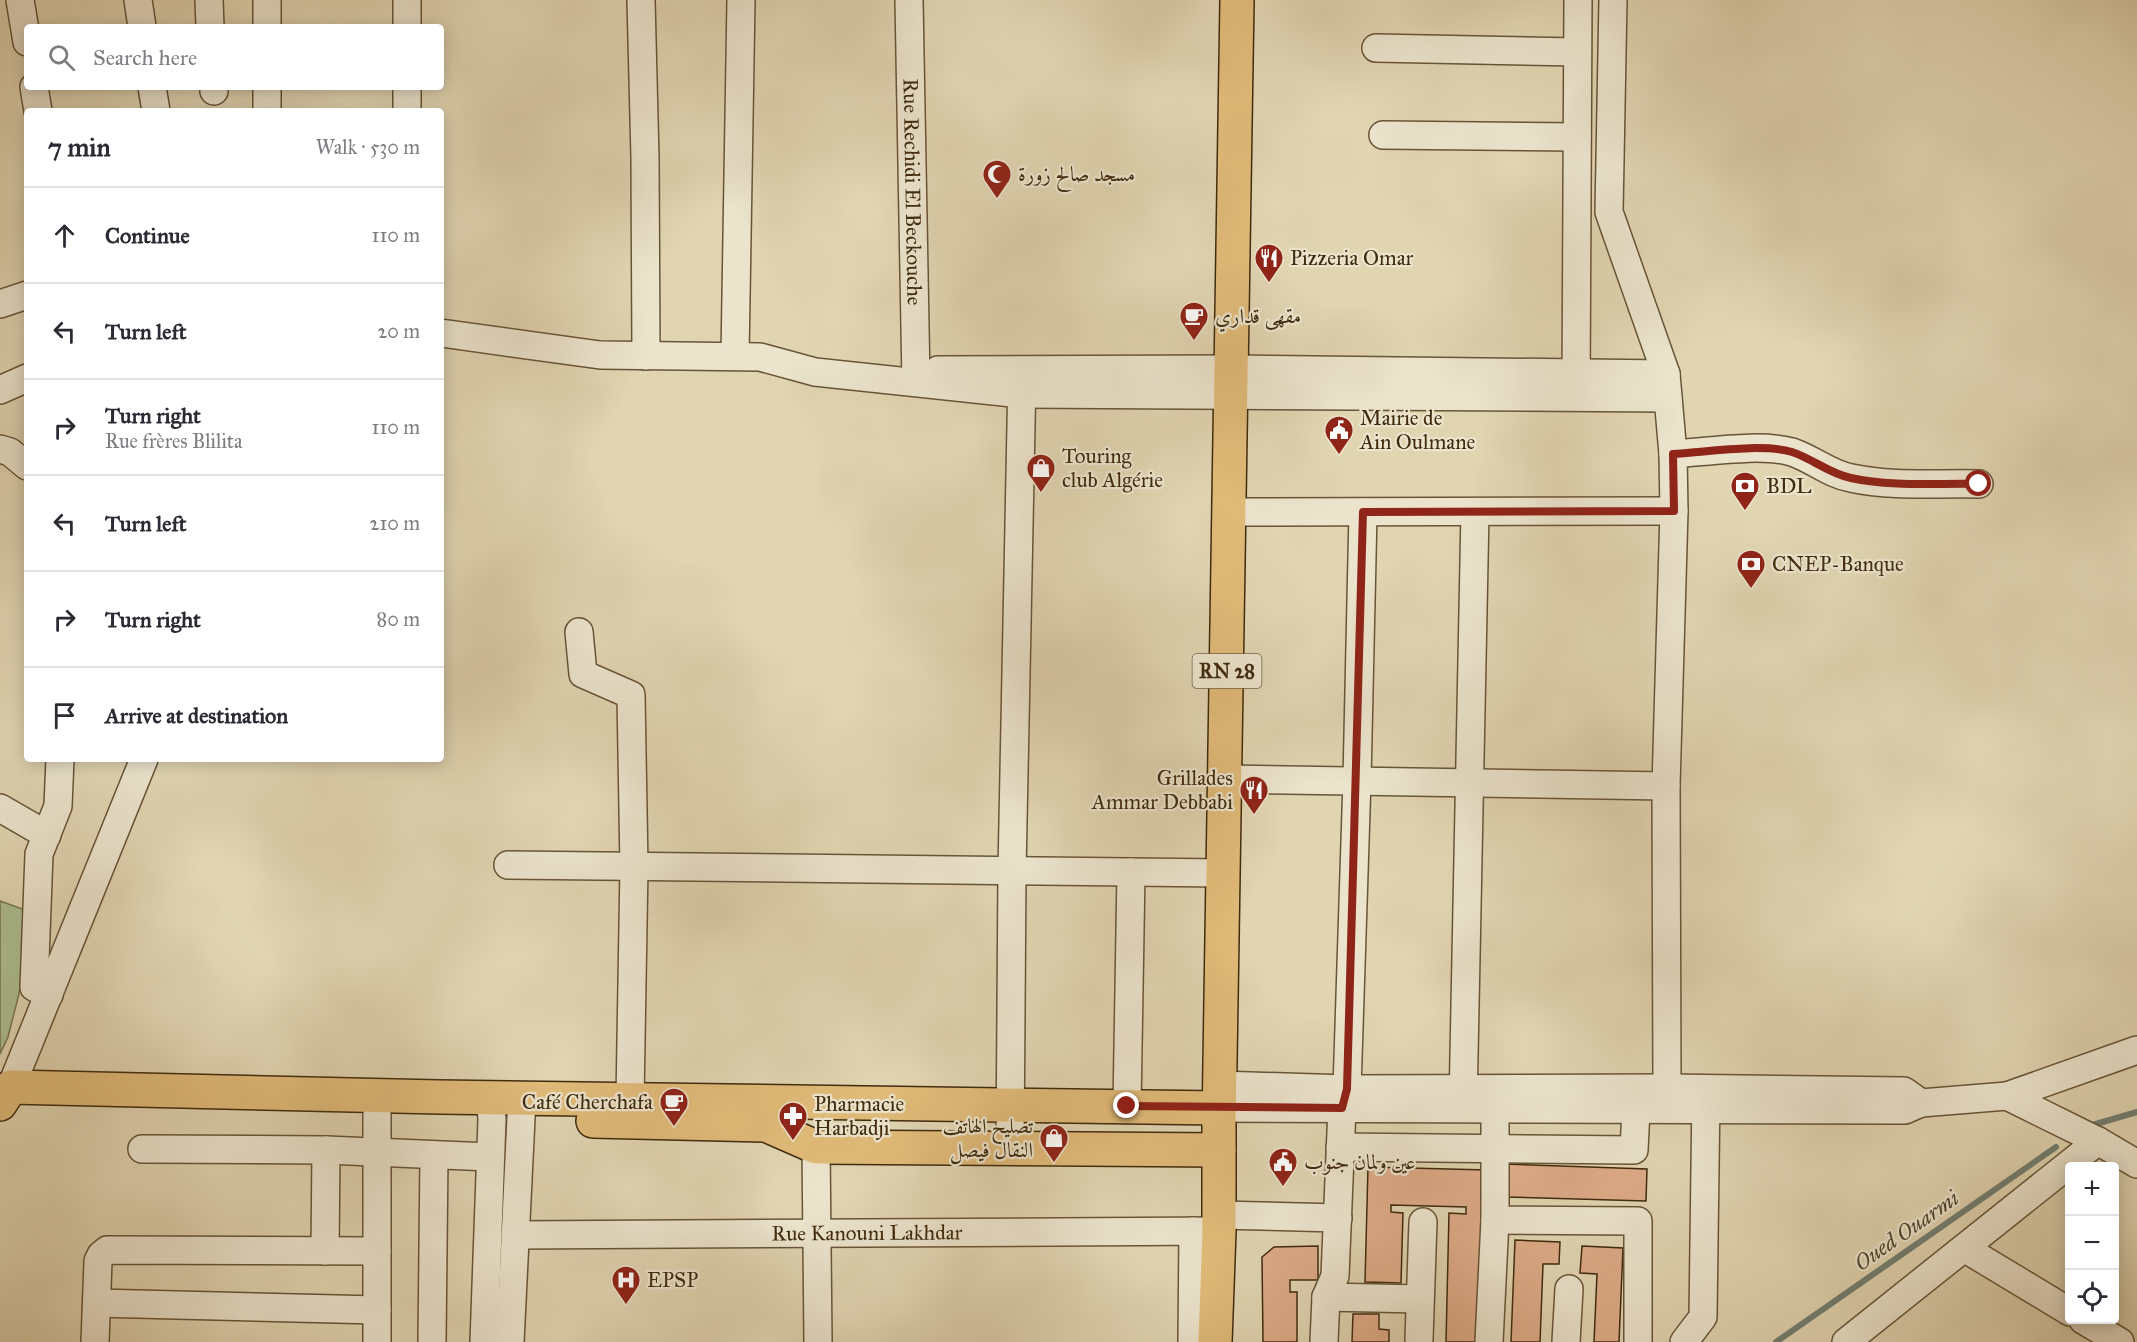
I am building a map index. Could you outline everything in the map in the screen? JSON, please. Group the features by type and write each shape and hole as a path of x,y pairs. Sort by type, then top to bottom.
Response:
{"main road":[{"name":"RN 28","path":"1215,1342 1210,1226 1219,1150 1237,0"},
{"path":"506,1108 630,1099 1127,1106 1220,1096"},
{"path":"4,1100 506,1108 766,1125 816,1147 1219,1150"}],"street":[{"path":"20,0 24,24"},
{"path":"138,0 142,24"},
{"path":"209,0 210,24"},
{"path":"267,0 267,24"},
{"path":"407,24 408,0"},
{"path":"641,0 646,356"},
{"path":"735,356 741,0"},
{"name":"Rue Rechidi El Beckouche","path":"909,0 915,376"},
{"path":"1576,385 1578,0"},
{"path":"1613,0 1609,212 1667,386 1673,454 1674,511 1666,786 1667,1088"},
{"path":"1376,48 1577,52"},
{"path":"34,90 38,108"},
{"path":"152,90 156,108"},
{"path":"267,90 267,108"},
{"path":"407,90 407,108"},
{"path":"1383,135 1577,137"},
{"path":"0,304 24,296"},
{"path":"444,333 600,355 760,357 815,372 1022,381 1667,386"},
{"path":"0,390 24,379"},
{"path":"1010,1148 1012,871 1022,381"},
{"path":"0,449 10,452 24,464"},
{"path":"1673,454 1758,449 1790,452 1815,461 1836,474 1852,479 1979,484"},
{"path":"1230,512 1674,511"},
{"path":"1324,1342 1326,1297 1335,1276 1340,1147 1345,1099 1357,780 1363,512"},
{"path":"1464,1099 1475,512"},
{"path":"579,632 583,674 631,695 634,867 630,1099"},
{"path":"49,995 34,987 39,854 58,806 60,762"},
{"path":"4,1100 143,762"},
{"path":"1225,779 1666,786"},
{"path":"0,808 46,835"},
{"path":"508,865 1223,873"},
{"path":"1127,1106 1131,872"},
{"path":"1495,1099 1636,1110 1706,1100 1904,1091 1922,1103 2007,1096 2137,1050"},
{"path":"1220,1096 1495,1099 1667,1088 1706,1100"},
{"path":"2007,1096 2098,1141 2137,1164"},
{"path":"1489,1342 1495,1220 1495,1099"},
{"path":"1684,1342 1703,1317 1706,1100"},
{"path":"377,1105 377,1342"},
{"path":"484,1342 490,1157 506,1108"},
{"path":"506,1108 515,1235 510,1342"},
{"path":"1340,1147 1634,1150 1636,1110"},
{"path":"1846,1342 2098,1141"},
{"path":"816,1147 818,1342"},
{"path":"142,1149 326,1150 490,1157"},
{"path":"325,1251 326,1150"},
{"path":"432,1342 434,1155"},
{"name":"Rue Kanouni Lakhdar","path":"515,1235 818,1234 1210,1226 1338,1218"},
{"path":"1495,1220 1638,1221 1638,1342"},
{"path":"1419,1339 1423,1222"},
{"path":"1192,1342 1210,1226"},
{"path":"1964,1248 2065,1309"},
{"path":"95,1342 98,1261 106,1250 377,1251"},
{"path":"1566,1342 1569,1289"},
{"path":"1326,1297 1419,1299"},
{"path":"97,1303 377,1310"},
{"path":"2090,1324 2120,1342"}],"green space":[{"path":"0,901 39,915 8,1037 0,1054"}],"building":[{"path":"1505,1164 1647,1169 1646,1201 1504,1197"},
{"path":"1368,1167 1488,1170 1484,1342 1446,1342 1449,1213 1466,1214 1466,1207 1391,1205 1391,1212 1403,1213 1401,1283 1365,1282"},
{"path":"1515,1240 1560,1242 1559,1264 1543,1264 1540,1342 1511,1342"},
{"path":"1318,1246 1318,1280 1290,1280 1290,1292 1297,1292 1297,1342 1263,1342 1262,1257 1274,1247"},
{"path":"1582,1246 1623,1248 1619,1342 1594,1342 1597,1274 1580,1273"},
{"path":"1353,1314 1379,1314 1379,1329 1389,1330 1389,1342 1352,1342"}],"waterway":[{"name":"Oued Ouarmi","path":"2089,1126 2137,1112"},
{"name":"Oued Ouarmi","path":"1776,1342 2056,1147"}],"place":[{"name":"مسجد صالح زورة","path":"997,200"},
{"name":"Pizzeria Omar","path":"1269,284"},
{"name":"مقهى قداري","path":"1194,342"},
{"name":"Mairie de Ain Oulmane","path":"1339,456"},
{"name":"Touring club Algérie","path":"1041,494"},
{"name":"BDL","path":"1745,512"},
{"name":"CNEP-Banque","path":"1751,590"},
{"name":"Grillades Ammar Debbabi","path":"1254,816"},
{"name":"Café Cherchafa","path":"674,1128"},
{"name":"Pharmacie Harbadji","path":"793,1142"},
{"name":"تصليح الهاتف النقال فيصل","path":"1054,1164"},
{"name":"عين ولمان جنوب","path":"1283,1188"},
{"name":"EPSP","path":"626,1306"}],"route":[{"path":"1127,1106 1342,1108 1347,1089 1363,512 1674,511 1673,454 1758,449 1790,452 1815,461 1836,474 1852,479 1979,484"}]}
